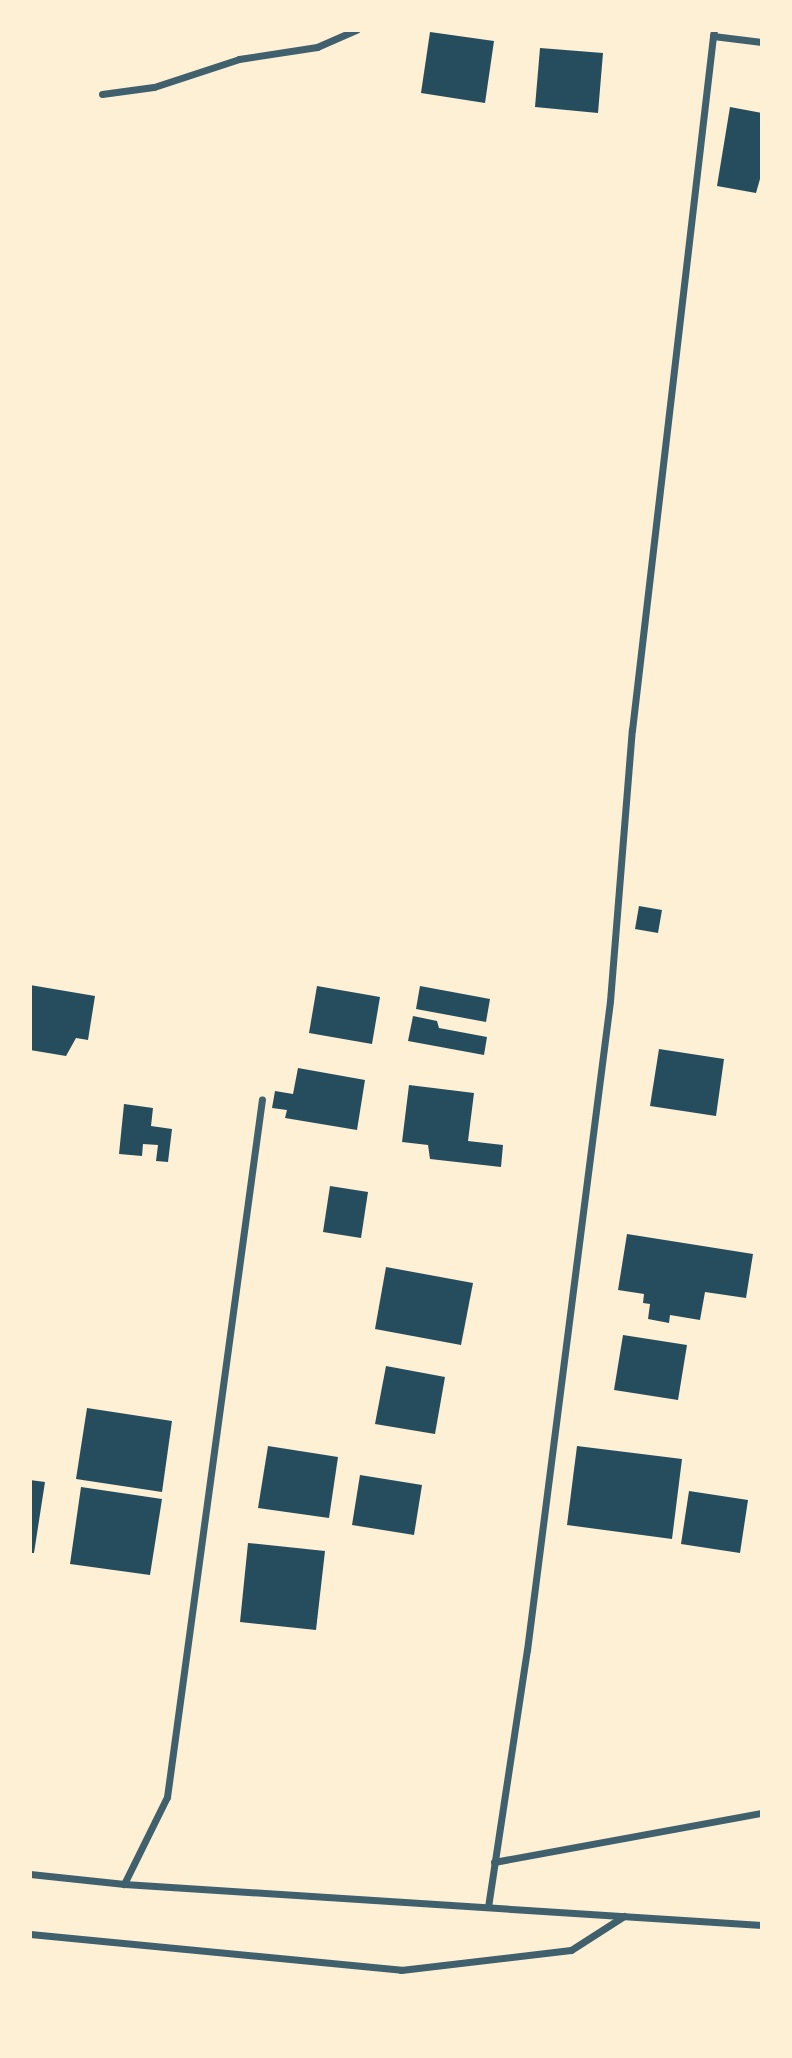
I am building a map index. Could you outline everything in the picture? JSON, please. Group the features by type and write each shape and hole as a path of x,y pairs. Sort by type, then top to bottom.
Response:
{"street":[{"path":"102,94 154,87 239,59 317,47 356,30"},
{"path":"488,1907 527,1650 610,1001 632,730 713,33 762,42"},
{"path":"124,1884 167,1797 262,1099"},
{"path":"494,1862 762,1812"},
{"path":"30,1874 124,1884 762,1925"},
{"path":"30,1934 401,1970 571,1950 624,1916"}],"building":[{"path":"430,32 494,41 485,103 421,93"},
{"path":"540,48 603,53 598,113 535,107"},
{"path":"730,107 762,113 762,172 756,193 717,186"},
{"path":"639,906 662,910 658,933 635,929"},
{"path":"30,985 95,996 88,1040 76,1038 66,1056 30,1050"},
{"path":"317,986 380,997 372,1044 309,1033"},
{"path":"420,986 490,999 486,1022 416,1009"},
{"path":"413,1016 437,1021 439,1028 487,1037 484,1055 408,1041"},
{"path":"659,1049 724,1059 716,1116 650,1106"},
{"path":"298,1068 365,1080 357,1130 285,1118 287,1110 272,1108 275,1091 293,1094"},
{"path":"409,1085 474,1093 468,1141 503,1145 501,1167 430,1159 428,1145 402,1142"},
{"path":"124,1104 153,1108 151,1126 172,1129 168,1162 156,1161 158,1145 143,1144 142,1156 119,1154"},
{"path":"330,1186 368,1192 361,1238 323,1232"},
{"path":"627,1234 753,1254 746,1298 705,1292 700,1320 670,1315 669,1323 648,1319 650,1304 643,1303 644,1294 618,1290"},
{"path":"386,1267 473,1283 461,1345 375,1329"},
{"path":"623,1335 687,1345 678,1400 614,1390"},
{"path":"386,1366 445,1377 435,1434 375,1424"},
{"path":"87,1408 172,1421 162,1492 76,1479"},
{"path":"268,1446 338,1457 329,1518 258,1508"},
{"path":"577,1446 682,1459 672,1539 567,1525"},
{"path":"360,1475 422,1485 414,1535 352,1525"},
{"path":"30,1480 45,1482 34,1553 30,1553"},
{"path":"81,1487 162,1499 150,1575 70,1564"},
{"path":"689,1491 748,1500 740,1553 681,1544"},
{"path":"248,1543 325,1551 316,1630 240,1622"}]}
